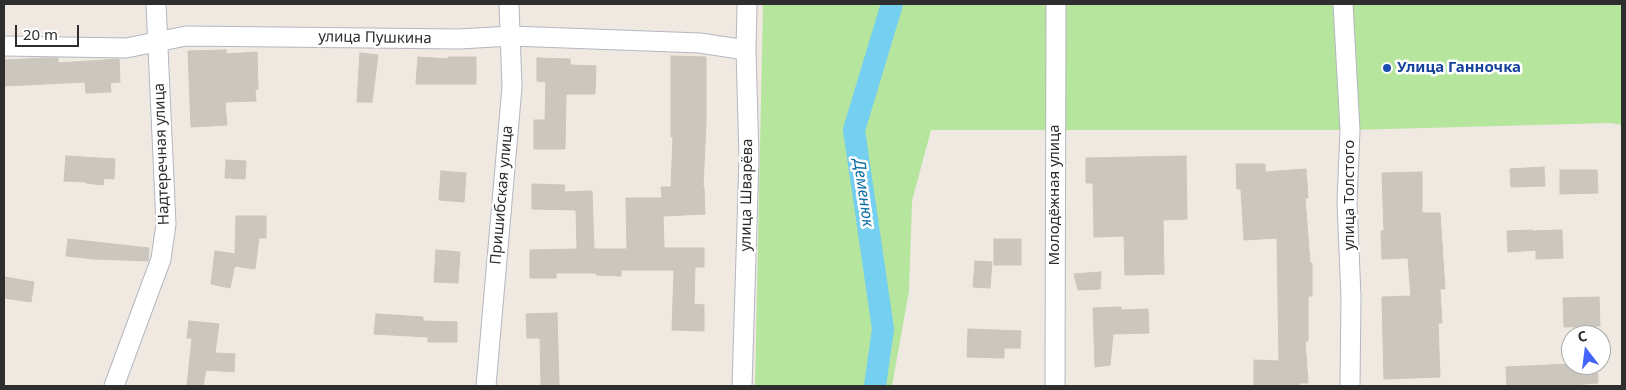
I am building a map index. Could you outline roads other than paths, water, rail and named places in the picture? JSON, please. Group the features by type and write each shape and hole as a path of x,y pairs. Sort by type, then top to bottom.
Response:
{"street":[{"name":"Надтеречная улица","path":"114,386 161,259 166,224 156,4"},
{"name":"Пришибская улица","path":"486,386 512,86 509,4"},
{"name":"улица Шварёва","path":"742,386 749,158 746,50 748,4"},
{"name":"Молодёжная улица","path":"1055,386 1056,4"},
{"name":"улица Толстого","path":"1344,4 1350,130 1347,202 1352,297 1350,386"},
{"name":"улица Пушкина","path":"4,46 126,48 158,40 186,36 459,38 511,36 700,43 746,50"}],"waterway":[{"name":"Деменюк","path":"875,386 883,329 854,130 892,4"}],"place":[{"name":"Улица Ганночка","path":"1387,68"}]}
